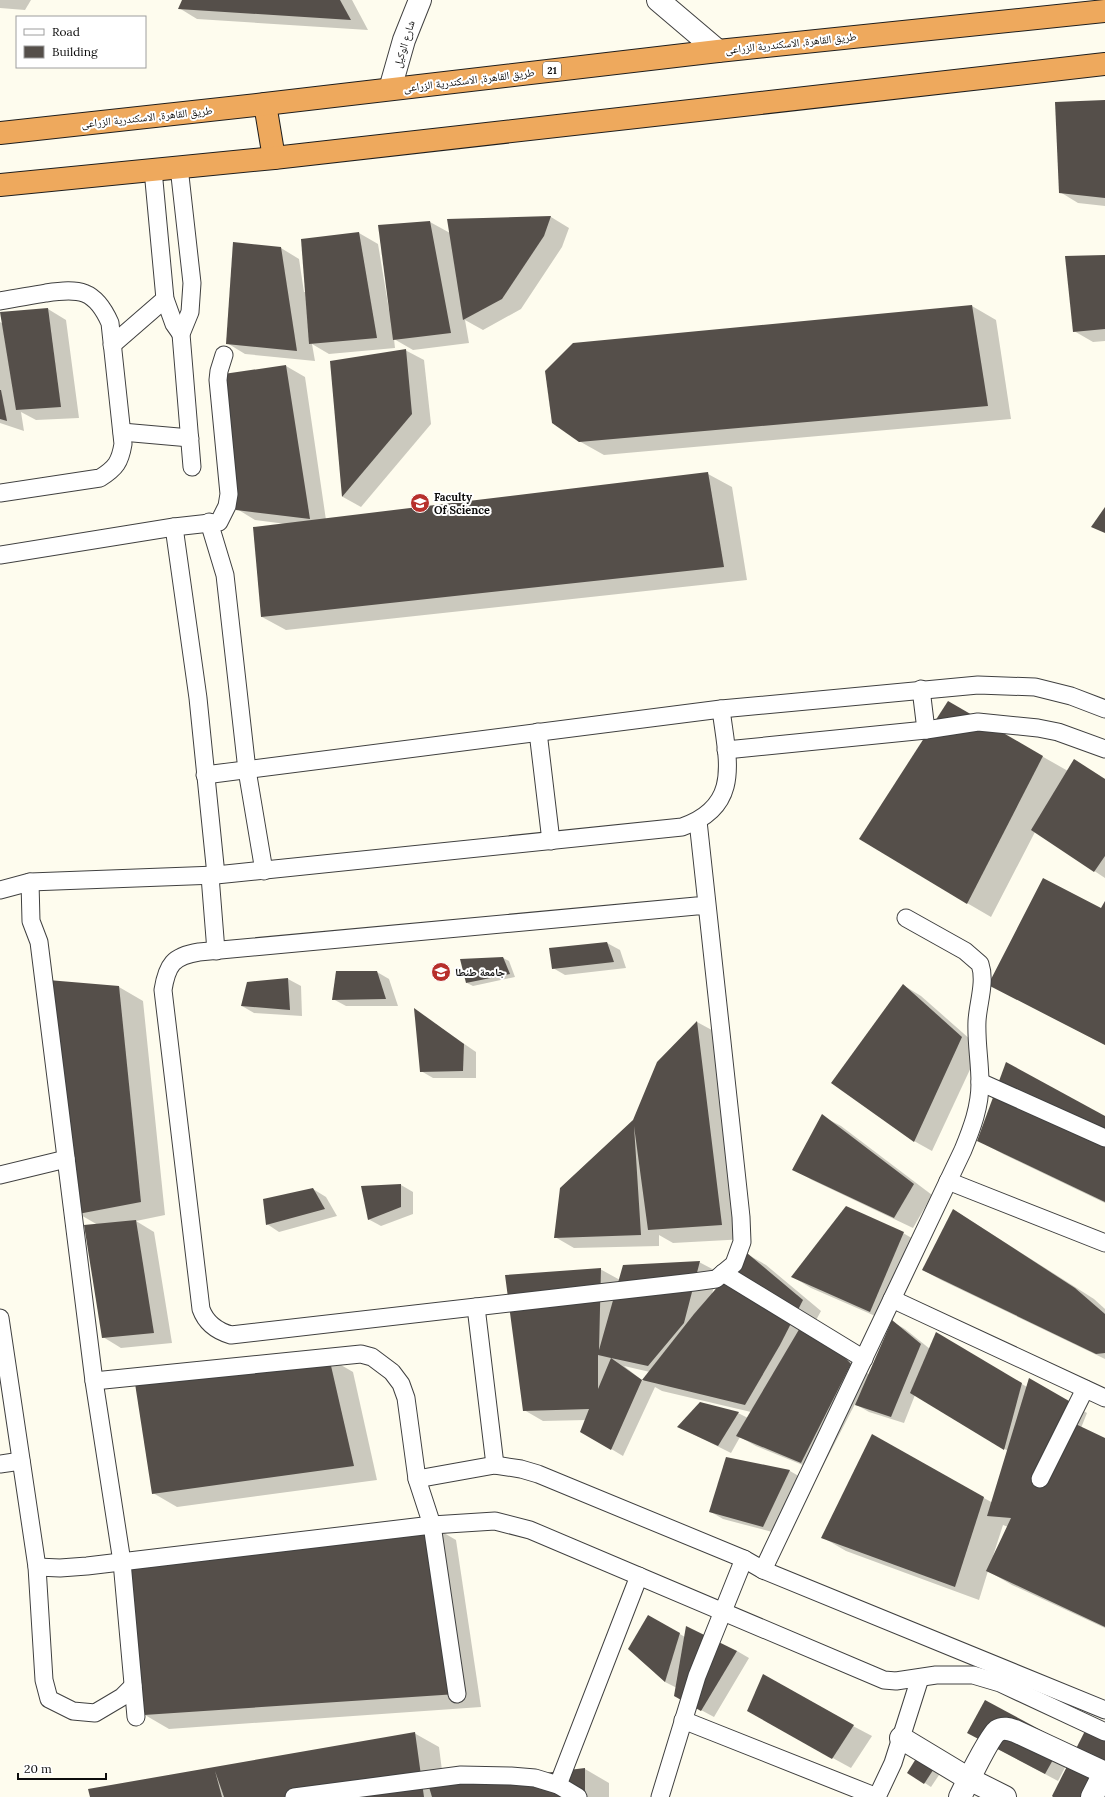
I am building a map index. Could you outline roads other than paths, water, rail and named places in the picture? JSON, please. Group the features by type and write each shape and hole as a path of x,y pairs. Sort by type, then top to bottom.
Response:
{"highway":[{"name":"طريق القاهرة, الاسكندرية الزراعى","path":"0,133 265,104 718,51 1105,11"},
{"path":"0,185 274,158 1105,64"},
{"path":"265,104 274,158"}],"street":[{"name":"شارع الوكيل","path":"390,89 404,40 420,0"},
{"path":"658,0 718,51"},
{"path":"964,1788 992,1737 1001,1729 1008,1728 1105,1773 1092,1797"},
{"path":"901,1738 964,1788 1005,1797"}],"lane":[{"path":"179,167 192,282 190,312 181,334 192,467"},
{"path":"153,170 165,299 174,324 181,334"},
{"path":"0,301 66,290 81,292 94,298 104,309 110,323 123,444 120,458 112,470 100,478 0,493"},
{"path":"112,345 165,299"},
{"path":"0,555 174,527 219,522 227,506 229,494 218,380 218,371 224,355"},
{"path":"122,432 190,438"},
{"path":"209,522 225,575 247,770 264,871"},
{"path":"174,527 198,698 213,876 216,951"},
{"path":"205,776 720,709 921,689 978,685 1035,687 1071,696 1105,709"},
{"path":"921,689 926,730"},
{"path":"0,890 30,882 213,876 682,827 698,821 711,812 720,800 726,785 728,769 720,709"},
{"path":"726,750 926,730 978,722 988,724 1018,725 1058,732 1105,749"},
{"path":"538,732 551,841"},
{"path":"698,821 741,1217 742,1242 734,1264 716,1279 231,1335 222,1333 214,1328 203,1316 163,990 166,972 178,958 188,954 216,951 707,905"},
{"path":"30,882 31,921 39,942 94,1382 122,1562 136,1717"},
{"path":"763,1570 948,1181 972,1128 978,1105 980,1082 977,1023 982,983 980,964 965,951 906,918"},
{"path":"980,1082 1105,1138"},
{"path":"0,1175 66,1159"},
{"path":"948,1181 1105,1243"},
{"path":"723,1273 864,1359"},
{"path":"892,1299 1105,1398"},
{"path":"476,1307 495,1465"},
{"path":"0,1318 37,1567 44,1680 48,1699 72,1711 95,1713 122,1697 134,1686"},
{"path":"94,1382 361,1354 372,1357 392,1372 400,1384 406,1398 417,1479 432,1525 457,1694"},
{"path":"1040,1480 1085,1389"},
{"path":"0,1464 21,1461"},
{"path":"417,1479 495,1465 521,1469 538,1474 744,1559 763,1570 1105,1710"},
{"path":"37,1567 60,1568 122,1562 432,1525 495,1521 513,1524 530,1530 884,1680 896,1681 936,1675 965,1675 986,1678 1105,1732"},
{"path":"660,1797 697,1676 744,1559"},
{"path":"558,1785 639,1576"},
{"path":"683,1720 877,1797 893,1763 920,1678"},
{"path":"294,1797 461,1775 535,1778 558,1785 578,1797"}],"place":[{"name":"Faculty Of Science","path":"420,503"},
{"name":"جامعة طنطا","path":"441,972"}]}
